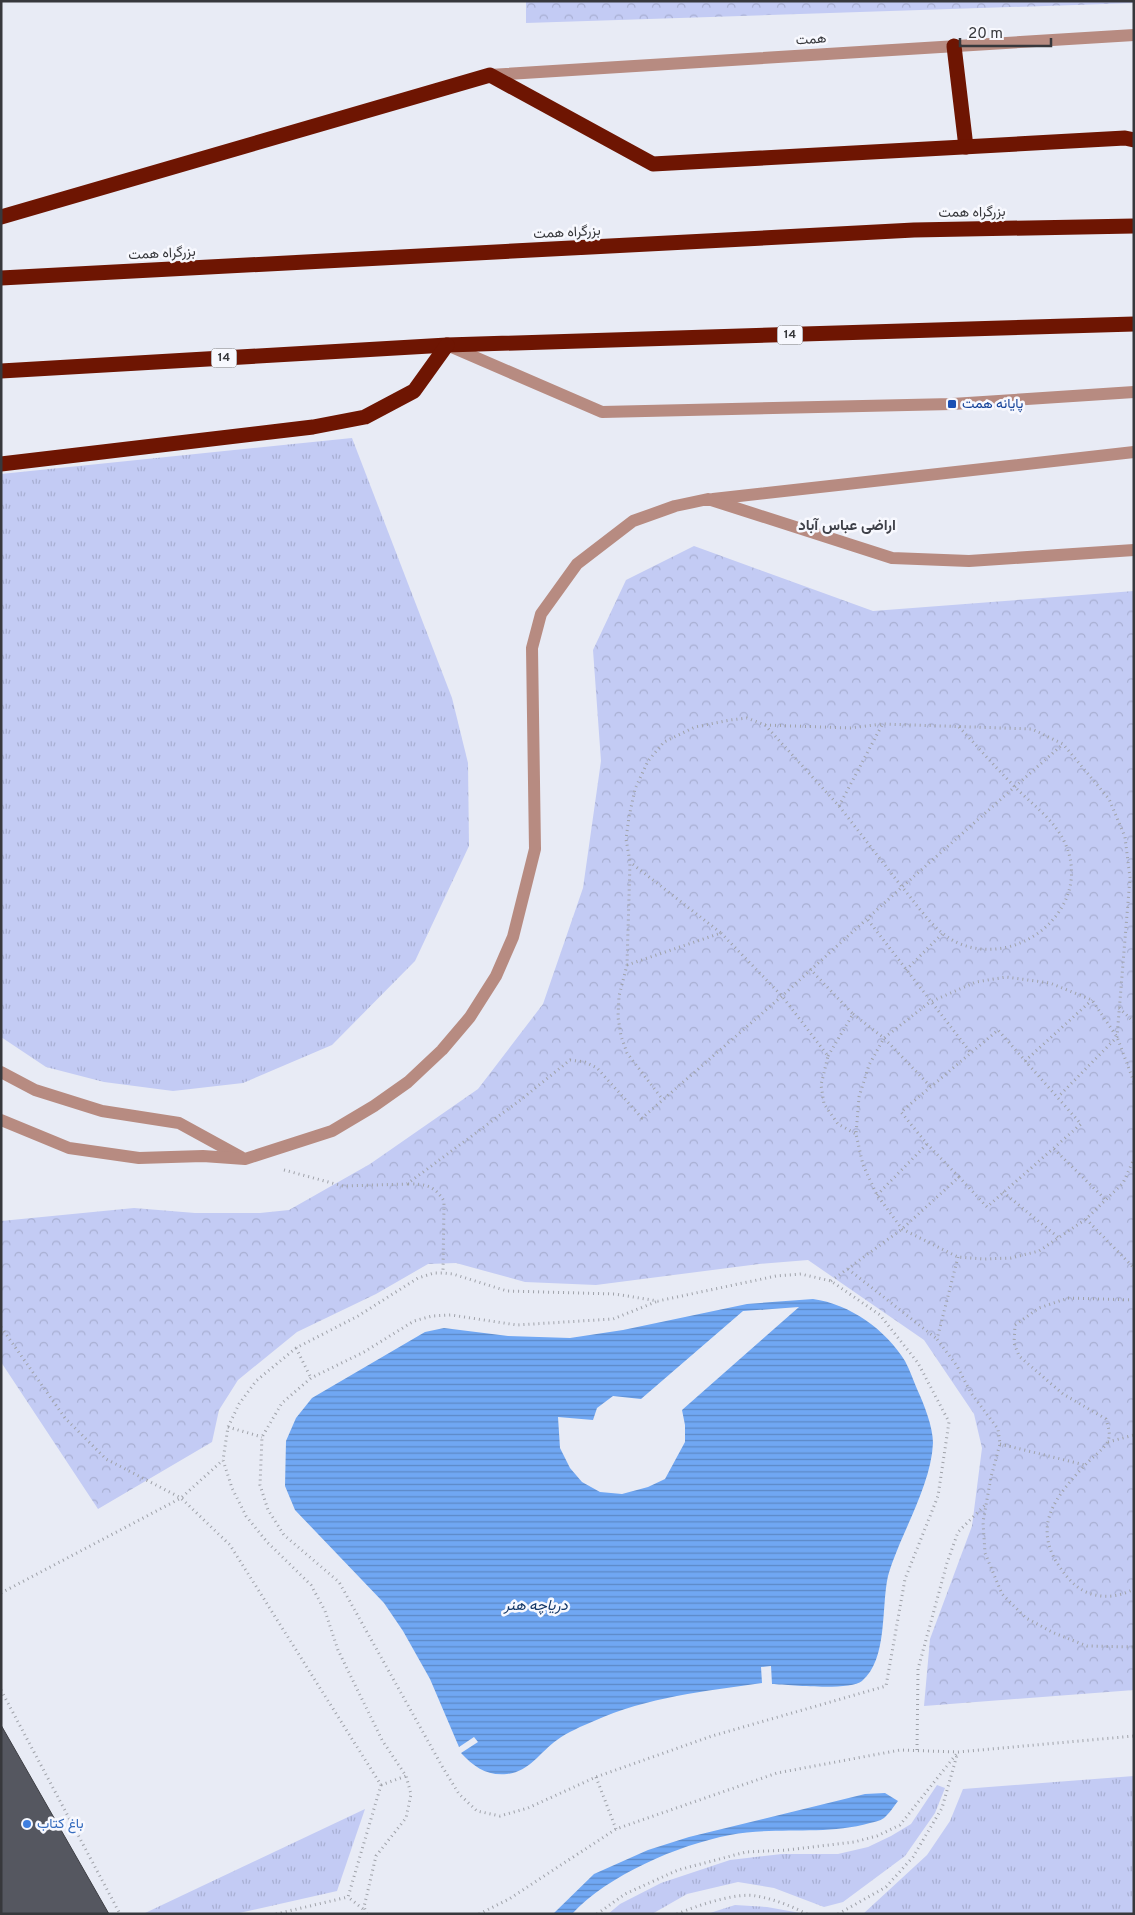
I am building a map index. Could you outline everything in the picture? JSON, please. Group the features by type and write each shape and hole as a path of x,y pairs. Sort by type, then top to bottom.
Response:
{"highway":[{"path":"954,46 966,147"},
{"path":"1,217 490,75 653,164 1125,138 1134,140"},
{"name":"بزرگراه همت","path":"1,278 914,230 1134,226"},
{"name":"14","path":"1,371 447,346 1134,324"},
{"path":"1,464 313,427 365,417 414,391 447,346"}],"street":[{"name":"همت","path":"490,75 1134,35"},
{"path":"447,346 602,412 952,404 1134,392"},
{"path":"1,1120 69,1148 139,1158 203,1156 245,1159 332,1131 374,1106 408,1082 442,1050 470,1017 496,976 513,937 535,849 532,648 541,614 577,564 633,522 675,506 708,499 1134,452"},
{"path":"708,499 892,558 969,561 1134,550"},
{"path":"1,1072 36,1090 102,1111 179,1123 245,1159"}],"path":[{"path":"664,1100 627,1053 621,1036 618,1017 619,996 627,965 630,862 626,839 635,789 648,761 664,742 694,727 747,718 765,725 850,728 882,724 1032,729 1063,744 1109,799 1125,837 1130,878 1117,1037 1058,1097"},
{"path":"839,806 882,724"},
{"path":"765,725 839,806 902,887 942,934 960,944 983,948 1005,948 1028,940 1053,921 1065,902 1070,887 1071,865 1064,841 1047,819 958,726"},
{"path":"407,1184 523,1098 570,1060 585,1062 597,1068 642,1118 868,920 902,887 1063,744"},
{"path":"630,862 721,933 782,996 828,1056"},
{"path":"868,920 971,1054"},
{"path":"627,965 721,933"},
{"path":"906,970 942,934"},
{"path":"810,969 853,1014 884,1038 932,1087"},
{"path":"1134,1082 1117,1037 1092,1000 1050,983 1006,977 976,982 930,1002 884,1038 869,1065 859,1097 856,1134 863,1165 878,1195 902,1229 958,1256 984,1259 1011,1258 1039,1251 1059,1238 1086,1218 1123,1183 1134,1159"},
{"path":"1025,1061 1092,1000"},
{"path":"1119,1008 1134,1022"},
{"path":"853,1014 828,1056 821,1085 824,1104 838,1124 856,1134"},
{"path":"998,1030 1025,1061 1081,1124 987,1207 927,1144 901,1112 998,1030"},
{"path":"878,1195 927,1144"},
{"path":"1054,1148 1105,1199"},
{"path":"245,1159 343,1186 424,1184 439,1192 444,1201 443,1274"},
{"path":"831,1281 902,1229 959,1177"},
{"path":"1003,1192 1059,1238"},
{"path":"1086,1218 1134,1268"},
{"path":"937,1339 958,1256"},
{"path":"848,1269 937,1339 957,1366 971,1393 998,1429 1000,1444 991,1477 984,1522 985,1554 1002,1594 1026,1618 1054,1633 1088,1646 1134,1647"},
{"path":"367,1914 364,1906 376,1856 406,1818 411,1794 406,1776 378,1732 338,1650 325,1611 311,1585 266,1542 246,1516 232,1488 223,1460 228,1427 239,1404 256,1381 296,1348 358,1316 418,1278 434,1273 453,1274 507,1291 615,1294 658,1300"},
{"path":"801,1274 831,1281 880,1315 918,1363 949,1422 938,1496 905,1579 886,1686 712,1736 596,1777 528,1808 500,1816 477,1811 459,1794 339,1582 284,1535 268,1510 260,1485 262,1437 282,1403 311,1378 364,1352 414,1321 432,1316 451,1315 517,1325 613,1319 658,1300 776,1276 801,1274"},
{"path":"1134,1300 1068,1298 1039,1308 1015,1325 1014,1344 1019,1356 1063,1394 1106,1419 1110,1432 1107,1442 1057,1499 1050,1512 1046,1525 1051,1553 1064,1574 1079,1589 1098,1598 1126,1594 1134,1589"},
{"path":"1,1326 65,1418 106,1459 181,1498 230,1545 381,1786 348,1897"},
{"path":"296,1348 311,1378"},
{"path":"228,1427 262,1437"},
{"path":"1107,1442 1134,1435"},
{"path":"1000,1444 1085,1465"},
{"path":"1,1593 181,1498 223,1460"},
{"path":"917,1750 918,1669 946,1563 958,1532 986,1504"},
{"path":"1,1690 120,1914"},
{"path":"479,1914 510,1899 616,1829 777,1773 900,1750 958,1752 1134,1736"},
{"path":"598,1914 625,1894 678,1870 746,1852 854,1842 877,1836 900,1825 958,1752"},
{"path":"838,1914 886,1887 913,1857 942,1808 958,1752"},
{"path":"381,1786 406,1776"},
{"path":"596,1777 616,1829"},
{"path":"677,1914 725,1898 754,1895 790,1905 807,1914"},
{"path":"348,1897 364,1909"},
{"path":"276,1914 348,1897"}],"green space":[{"path":"526,1 1134,1 1134,3 526,23"},
{"path":"352,438 452,698 468,763 469,846 415,961 332,1045 243,1083 173,1091 104,1082 46,1067 1,1037 1,474"},
{"path":"694,546 873,611 1134,591 1134,1690 924,1706 930,1639 972,1526 982,1448 974,1414 924,1340 808,1260 759,1264 596,1285 525,1282 456,1263 428,1264 376,1294 297,1332 238,1380 219,1410 212,1442 98,1509 1,1362 1,1221 134,1208 195,1213 260,1213 289,1210 370,1164 478,1089 543,1004 583,888 601,761 593,650 626,580"},
{"path":"1134,1776 1134,1914 863,1914 927,1855 950,1821 963,1789"},
{"path":"937,1785 945,1788 935,1813 905,1856 843,1902 824,1907 774,1888 738,1882 687,1894 652,1914 608,1914 620,1904 661,1883 730,1860 782,1854 838,1854 868,1847 911,1824"},
{"path":"365,1809 337,1891 235,1914 143,1914"},
{"path":"735,1905 767,1907 800,1913 707,1914"}],"water":[{"name":"دریاچه هنر","path":"813,1299 840,1306 866,1320 888,1339 905,1361 928,1416 933,1437 931,1460 921,1493 888,1576 880,1646 870,1671 862,1681 855,1684 833,1687 805,1686 772,1684 771,1666 761,1667 762,1683 677,1696 635,1706 594,1721 566,1734 522,1770 507,1774 493,1774 481,1769 461,1753 478,1742 474,1737 459,1747 430,1679 403,1631 384,1603 295,1510 285,1486 286,1441 296,1418 312,1398 425,1332 444,1328 508,1336 570,1338 623,1330 747,1304","holes":["799,1307 682,1410 685,1425 685,1442 665,1479 648,1487 622,1494 600,1492 582,1482 570,1468 560,1448 558,1417 593,1420 597,1408 613,1396 641,1399 743,1311"]},
{"path":"885,1793 898,1801 886,1816 879,1821 835,1829 747,1832 688,1846 624,1875 587,1900 572,1914 553,1914 594,1874 648,1850 689,1837 865,1794"}],"building":[{"name":"باغ کتاب","path":"1,1725 109,1914 1,1914"}],"place":[{"name":"پایانه همت","path":"952,404"},
{"name":"باغ کتاب","path":"27,1824"}],"district":[{"name":"اراضی عباس آباد","path":"847,526"}]}
